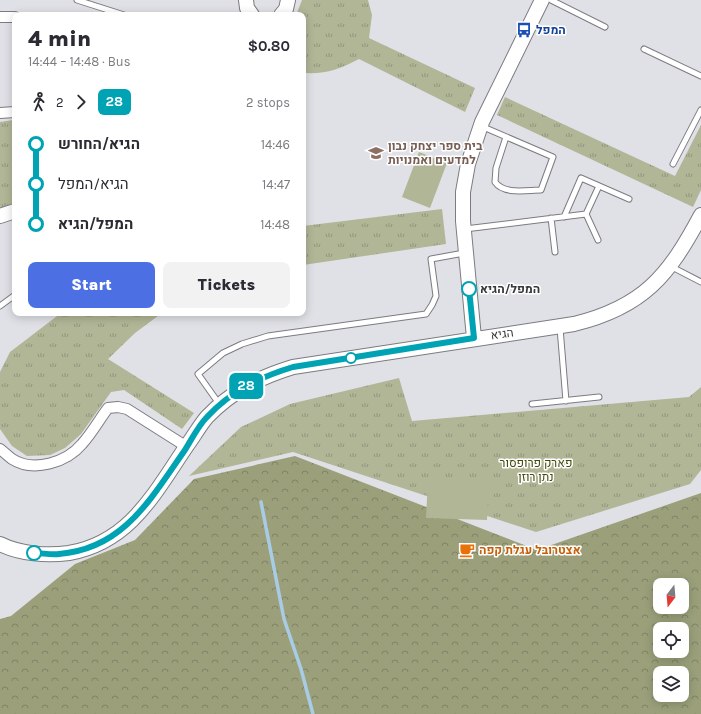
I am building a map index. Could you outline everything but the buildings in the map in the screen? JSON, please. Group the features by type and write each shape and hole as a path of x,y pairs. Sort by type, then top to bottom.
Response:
{"street":[{"path":"474,338 463,229 462,206 465,178 480,126 542,0"},
{"path":"284,12 288,1"},
{"path":"0,17 12,17"},
{"path":"0,113 12,112"},
{"path":"0,216 12,212"},
{"name":"הגיא","path":"0,544 29,552 58,554 84,550 108,539 127,526 147,505 207,418 221,405 249,384 270,374 293,367 474,338 574,324 595,318 627,304 650,287 670,266 687,241 701,214"},
{"path":"0,449 13,460 27,464 41,465 55,463 82,445 108,408 118,407 127,409 187,447"}],"lane":[{"path":"77,0 115,12"},
{"path":"551,0 605,27"},
{"path":"644,49 701,76"},
{"path":"673,164 701,110"},
{"path":"480,126 506,137 553,157 541,190 504,190 498,187 495,182 496,168 506,137"},
{"path":"564,217 581,178 629,199"},
{"path":"598,240 586,214 599,186"},
{"path":"463,229 586,214"},
{"path":"551,218 554,252"},
{"path":"221,405 198,374 223,353 242,344 268,336 426,314 436,296 431,259 465,253"},
{"path":"670,266 701,282"},
{"path":"0,306 12,297"},
{"path":"560,326 566,401"},
{"path":"532,404 599,397"}],"green space":[{"path":"302,0 368,0 372,15 369,38 475,88 465,112 359,59 326,72 306,73 306,12 297,12"},
{"path":"505,97 675,176 701,125 701,190 693,207 497,115"},
{"path":"12,120 12,204 0,208 0,122"},
{"path":"419,152 447,163 430,208 402,197"},
{"path":"442,209 446,244 306,265 306,226"},
{"path":"57,316 158,316 135,333 108,359 194,413 182,429 124,390 111,392 81,434 65,448 50,455 27,456 12,446 0,429 0,372 10,352"},
{"name":"פארק פרופסור נתן רוזן","path":"399,378 412,421 689,397 701,387 701,470 690,484 536,532 293,452 189,476 241,427 290,404"},
{"path":"295,456 537,550 701,493 701,714 0,714 0,619 11,616 75,564 135,540 194,479"},
{"path":"428,480 489,481 487,520 426,518"}],"waterway":[{"path":"261,502 284,619 301,669 313,714"}],"bus line":[{"name":"28","path":"34,553 58,554 84,550 108,539 127,526 147,505 207,418 226,400 249,384 270,374 293,367 474,338 469,289"}],"place":[{"name":"המפל","path":"524,30"},
{"name":"בית ספר יצחק נבון למדעים ואמנויות","path":"376,153"},
{"name":"המפל/הגיא","path":"469,289"},
{"name":"אצטרובל עגלת קפה","path":"467,550"}]}
